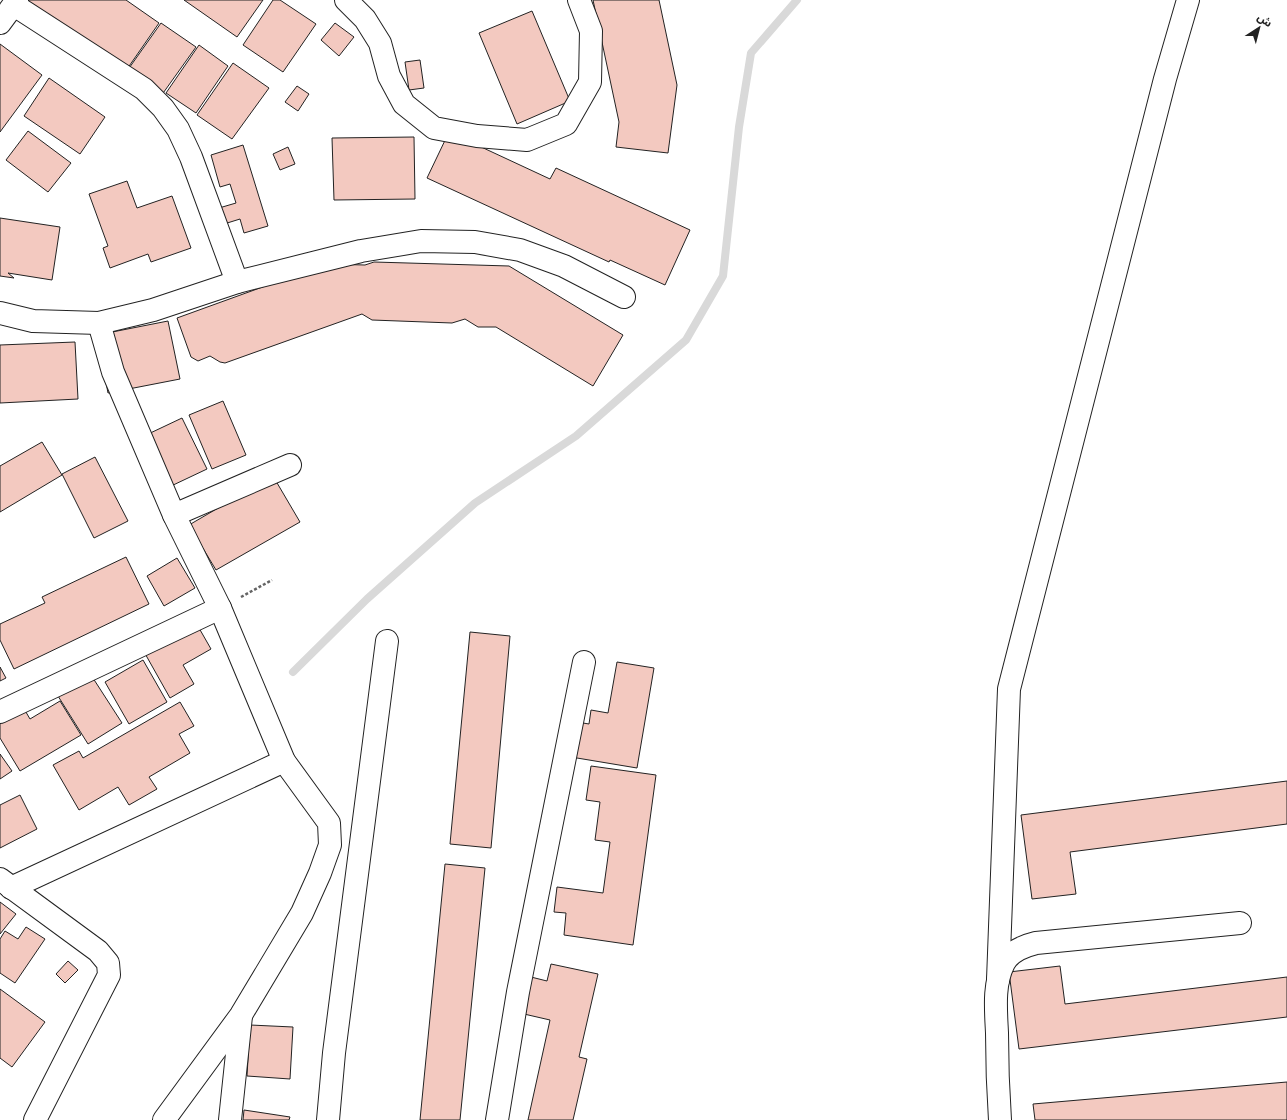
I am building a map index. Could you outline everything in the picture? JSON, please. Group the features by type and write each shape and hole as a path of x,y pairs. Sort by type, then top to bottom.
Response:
{"street":[{"path":"346,0 365,19 380,43 389,76 404,104 434,128 477,136 527,140 566,124 590,82 591,31 579,0"},
{"path":"1000,1120 996,1006 1009,689 1165,79 1188,0"},
{"path":"0,23 15,3 144,89 164,108 178,129 191,157 237,282"},
{"path":"0,313 33,321 98,323 153,310 237,282 368,250 421,241 475,242 528,252 564,266 624,297"},
{"path":"98,323 113,372 174,515 220,608 284,761 329,823 330,845 320,873 302,912 241,1015 164,1120"},
{"path":"174,515 290,465"},
{"path":"0,712 220,608"},
{"path":"328,1120 334,1053 387,641"},
{"path":"497,1120 518,992 584,662"},
{"path":"6,884 284,761"},
{"path":"329,823 363,830"},
{"path":"6,884 98,951 108,963 109,975 35,1120"},
{"path":"998,980 1004,962 1023,946 1036,943 1240,923"},
{"path":"230,1120 241,1015"}],"path":[{"path":"220,608 272,580"}],"building":[{"path":"29,0 126,0 159,23 125,72 22,9"},
{"path":"184,0 263,0 237,37"},
{"path":"273,0 280,0 316,24 283,72 243,45"},
{"path":"593,0 659,0 677,85 668,153 616,147 619,122"},
{"path":"532,11 570,101 517,124 479,33"},
{"path":"161,23 196,47 161,96 127,71"},
{"path":"335,23 354,37 339,56 321,40"},
{"path":"0,44 42,75 0,132"},
{"path":"199,45 228,66 196,113 166,93"},
{"path":"420,60 424,88 409,90 405,62"},
{"path":"233,63 269,88 232,139 197,115"},
{"path":"49,78 105,117 80,154 24,116"},
{"path":"297,86 309,94 298,111 285,102"},
{"path":"28,131 71,163 48,192 6,160"},
{"path":"449,132 550,179 556,168 690,230 665,285 610,260 609,262 427,178"},
{"path":"414,137 415,199 334,200 332,138"},
{"path":"243,145 268,226 244,233 240,219 224,224 219,208 236,203 230,184 220,187 211,155"},
{"path":"288,147 295,164 280,170 273,154"},
{"path":"127,181 137,208 172,196 191,248 151,262 148,254 110,268 103,248 108,246 89,194"},
{"path":"0,218 60,227 52,280 8,273 14,278 0,276"},
{"path":"374,262 509,266 623,335 593,386 496,327 478,327 465,319 452,323 372,320 362,314 225,363 220,362 210,356 198,361 191,357 177,318 326,264 365,265"},
{"path":"168,321 180,379 108,393 97,335"},
{"path":"75,342 78,399 0,403 0,345"},
{"path":"223,401 246,455 212,469 189,415"},
{"path":"182,418 207,469 169,487 144,436"},
{"path":"42,442 62,475 0,512 0,466"},
{"path":"95,457 128,521 94,538 62,474"},
{"path":"273,476 300,522 216,570 189,525"},
{"path":"126,557 149,604 14,669 0,640 0,624 45,603 42,597"},
{"path":"177,558 195,588 164,606 147,576"},
{"path":"195,621 211,649 183,665 194,684 170,698 143,650"},
{"path":"470,632 510,636 491,848 450,844"},
{"path":"143,660 167,702 129,724 105,682"},
{"path":"617,662 654,668 637,768 571,757 577,722 589,724 591,710 608,713"},
{"path":"0,667 6,678 0,681"},
{"path":"91,675 122,723 88,744 58,696"},
{"path":"60,701 81,735 20,771 0,738 0,721 23,707 30,719"},
{"path":"180,702 194,726 179,734 190,753 149,777 157,789 129,805 118,787 79,810 53,765 79,751 83,758"},
{"path":"0,754 12,771 0,779"},
{"path":"591,766 656,775 633,945 564,935 566,913 554,912 557,887 603,893 610,842 595,840 600,802 586,800"},
{"path":"1287,781 1287,824 1070,852 1076,894 1032,899 1021,815"},
{"path":"20,795 37,829 0,848 0,805"},
{"path":"445,864 485,868 460,1120 420,1120"},
{"path":"0,902 16,914 0,934"},
{"path":"26,927 45,939 15,983 0,973 0,939 5,931 18,939"},
{"path":"68,961 78,970 65,983 56,974"},
{"path":"551,964 598,974 579,1057 587,1059 573,1120 528,1120 550,1020 511,1011 519,974 547,981"},
{"path":"1060,966 1065,1004 1287,977 1287,1017 1019,1049 1009,972"},
{"path":"0,989 45,1022 12,1067 0,1058"},
{"path":"250,1025 293,1027 290,1079 247,1076"},
{"path":"1287,1082 1287,1120 1035,1120 1033,1104"},
{"path":"244,1110 290,1117 289,1120 243,1120"}],"waterway":[{"path":"293,672 367,599 475,503 576,436 686,340 723,276 739,127 751,53 797,0"}]}
